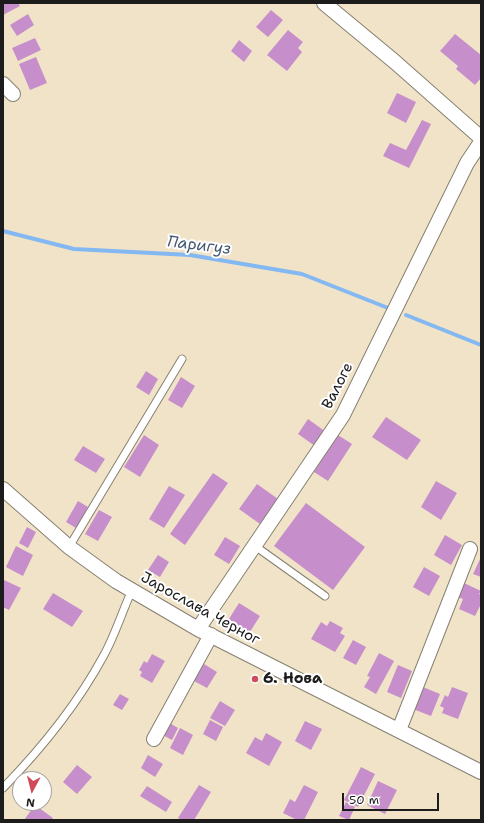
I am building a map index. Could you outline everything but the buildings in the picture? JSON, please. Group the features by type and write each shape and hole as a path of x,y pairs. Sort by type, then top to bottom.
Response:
{"street":[{"path":"324,3 395,62 481,138"},
{"path":"3,84 13,94"},
{"name":"Валоге","path":"198,629 343,415 467,163 481,142"},
{"name":"Јарослава Черног","path":"3,489 69,547 98,569 132,590 211,636 481,772"},
{"path":"399,730 470,549"},
{"path":"154,739 211,636"}],"lane":[{"path":"69,547 182,359"},
{"path":"255,546 325,596"},
{"path":"3,788 50,737 78,698 104,654 132,590"}],"waterway":[{"name":"Паригуз","path":"3,231 74,249 190,255 302,274 388,308"},
{"name":"Паригуз","path":"406,315 481,345"}],"place":[{"name":"6. Нова","path":"255,679"}]}
